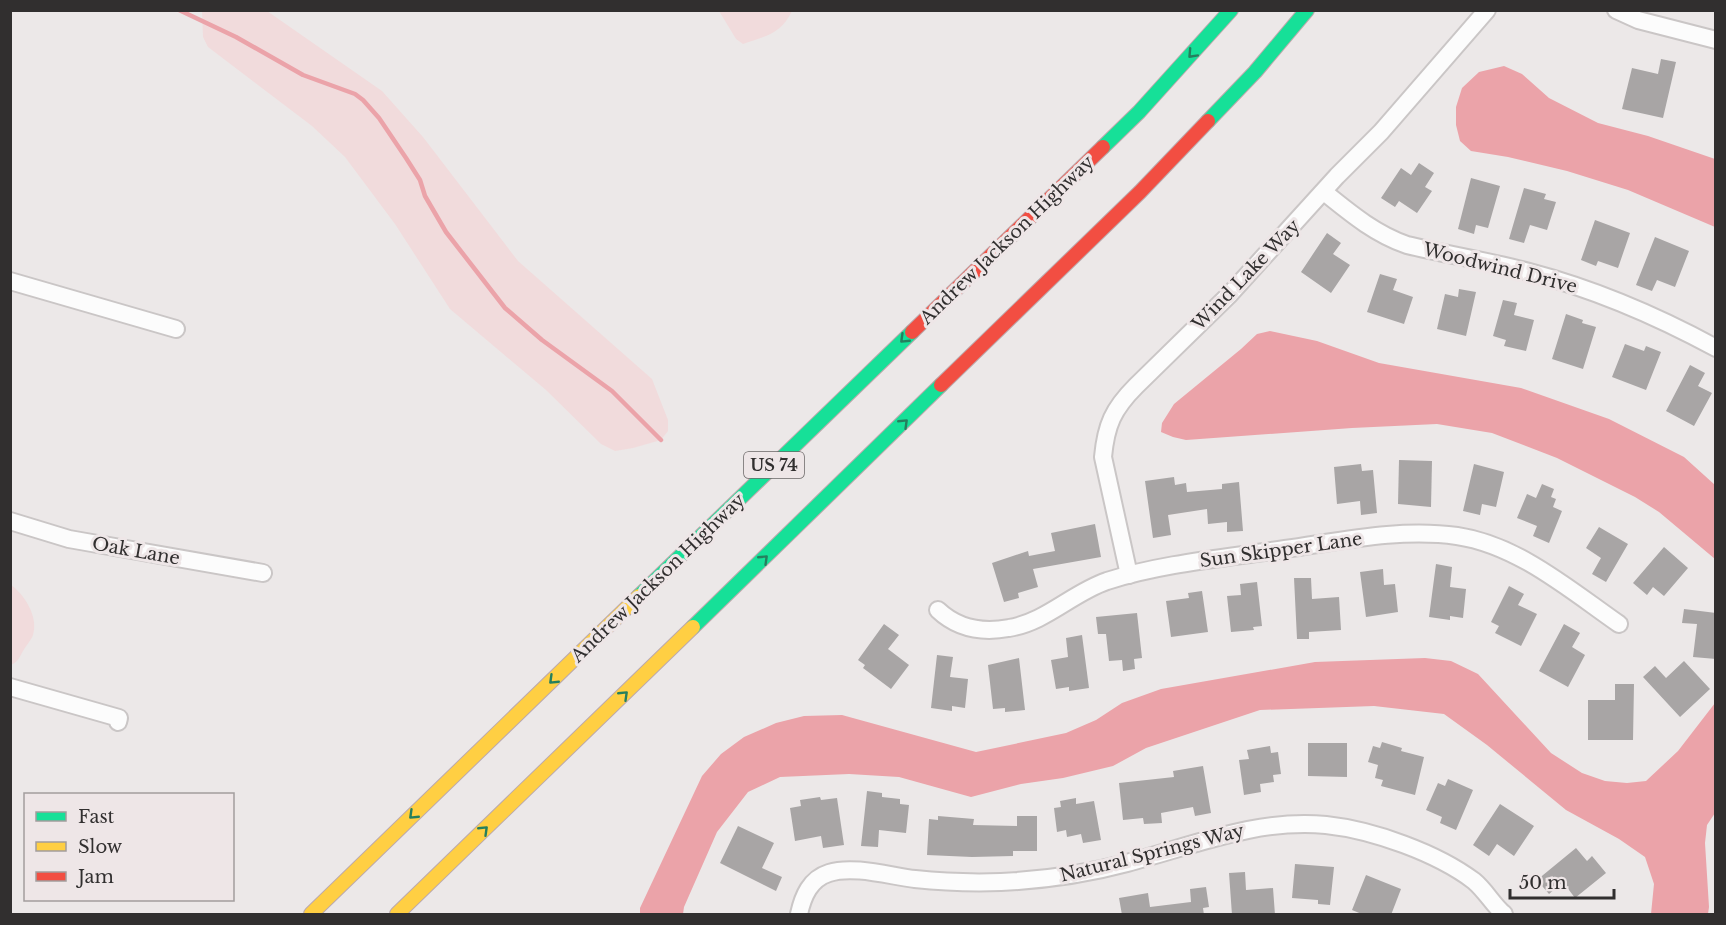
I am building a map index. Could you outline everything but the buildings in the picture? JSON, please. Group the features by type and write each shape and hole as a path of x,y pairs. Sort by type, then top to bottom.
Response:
{"highway":[{"name":"Andrew Jackson Highway","path":"311,915 1139,112 1231,10"},
{"path":"397,915 1140,192 1255,72 1307,10"}],"street":[{"name":"Wind Lake Way","path":"1129,575 1103,457 1113,413 1120,401 1230,294 1381,132 1486,10"},
{"path":"1616,10 1638,20 1716,40"},
{"name":"Woodwind Drive","path":"1324,192 1366,225 1393,240 1555,279 1636,309 1716,348"},
{"path":"10,281 176,329"},
{"name":"Oak Lane","path":"10,521 69,539 263,573"},
{"name":"Sun Skipper Lane","path":"938,610 946,618 965,628 979,630 1011,628 1038,619 1093,586 1129,575 1228,556 1379,536 1439,534 1477,541 1515,556 1540,570 1619,624"},
{"path":"10,687 119,718 118,722"},
{"name":"Natural Springs Way","path":"799,915 804,894 811,885 820,877 840,870 936,881 978,882 1061,877 1106,868 1260,828 1309,824 1370,833 1431,857 1472,880 1486,892 1504,915"}],"shaded area":[{"path":"202,10 267,11 382,91 423,137 518,261 652,379 668,420 668,431 661,440 615,451 601,444 546,390 450,309 395,224 345,157 312,126 208,47 203,37"},
{"path":"719,11 792,11 778,29 743,44 736,39"},
{"path":"1504,66 1522,74 1549,98 1598,123 1648,136 1715,159 1715,227 1628,190 1567,171 1471,151 1460,141 1456,125 1456,107 1462,88 1479,72"},
{"path":"1270,331 1317,341 1379,363 1521,388 1609,419 1684,457 1715,485 1715,559 1659,512 1635,497 1557,458 1492,433 1437,424 1186,440 1161,432 1162,423 1174,404 1257,334"},
{"path":"11,585 21,594 29,607 34,628 32,637 19,658 11,665"},
{"path":"1425,658 1451,661 1478,674 1551,753 1582,773 1605,781 1627,783 1646,781 1678,751 1715,703 1715,813 1707,825 1705,843 1708,914 1651,914 1654,884 1645,857 1619,839 1566,810 1487,745 1444,714 1374,706 1260,710 1146,748 1113,766 1063,778 1021,784 971,797 899,777 849,774 780,777 748,792 717,832 683,914 640,914 640,908 702,776 721,754 744,737 776,723 804,716 842,715 976,752 1066,733 1096,720 1122,703 1161,689 1315,662"}],"waterway":[{"path":"179,10 236,37 303,75 355,94 363,100 379,118 420,180 425,196 446,232 505,308 542,340 612,391 661,440"}],"traffic: fast":[{"path":"1103,147 1139,112 1231,10"},
{"path":"1208,121 1255,72 1307,10"},
{"path":"639,596 912,332"},
{"path":"693,627 941,385"}],"traffic: slow":[{"path":"311,914 639,596"},
{"path":"397,914 693,627"}],"traffic: jam":[{"path":"941,385 1140,192 1208,121"},
{"path":"912,332 1103,147"}]}
